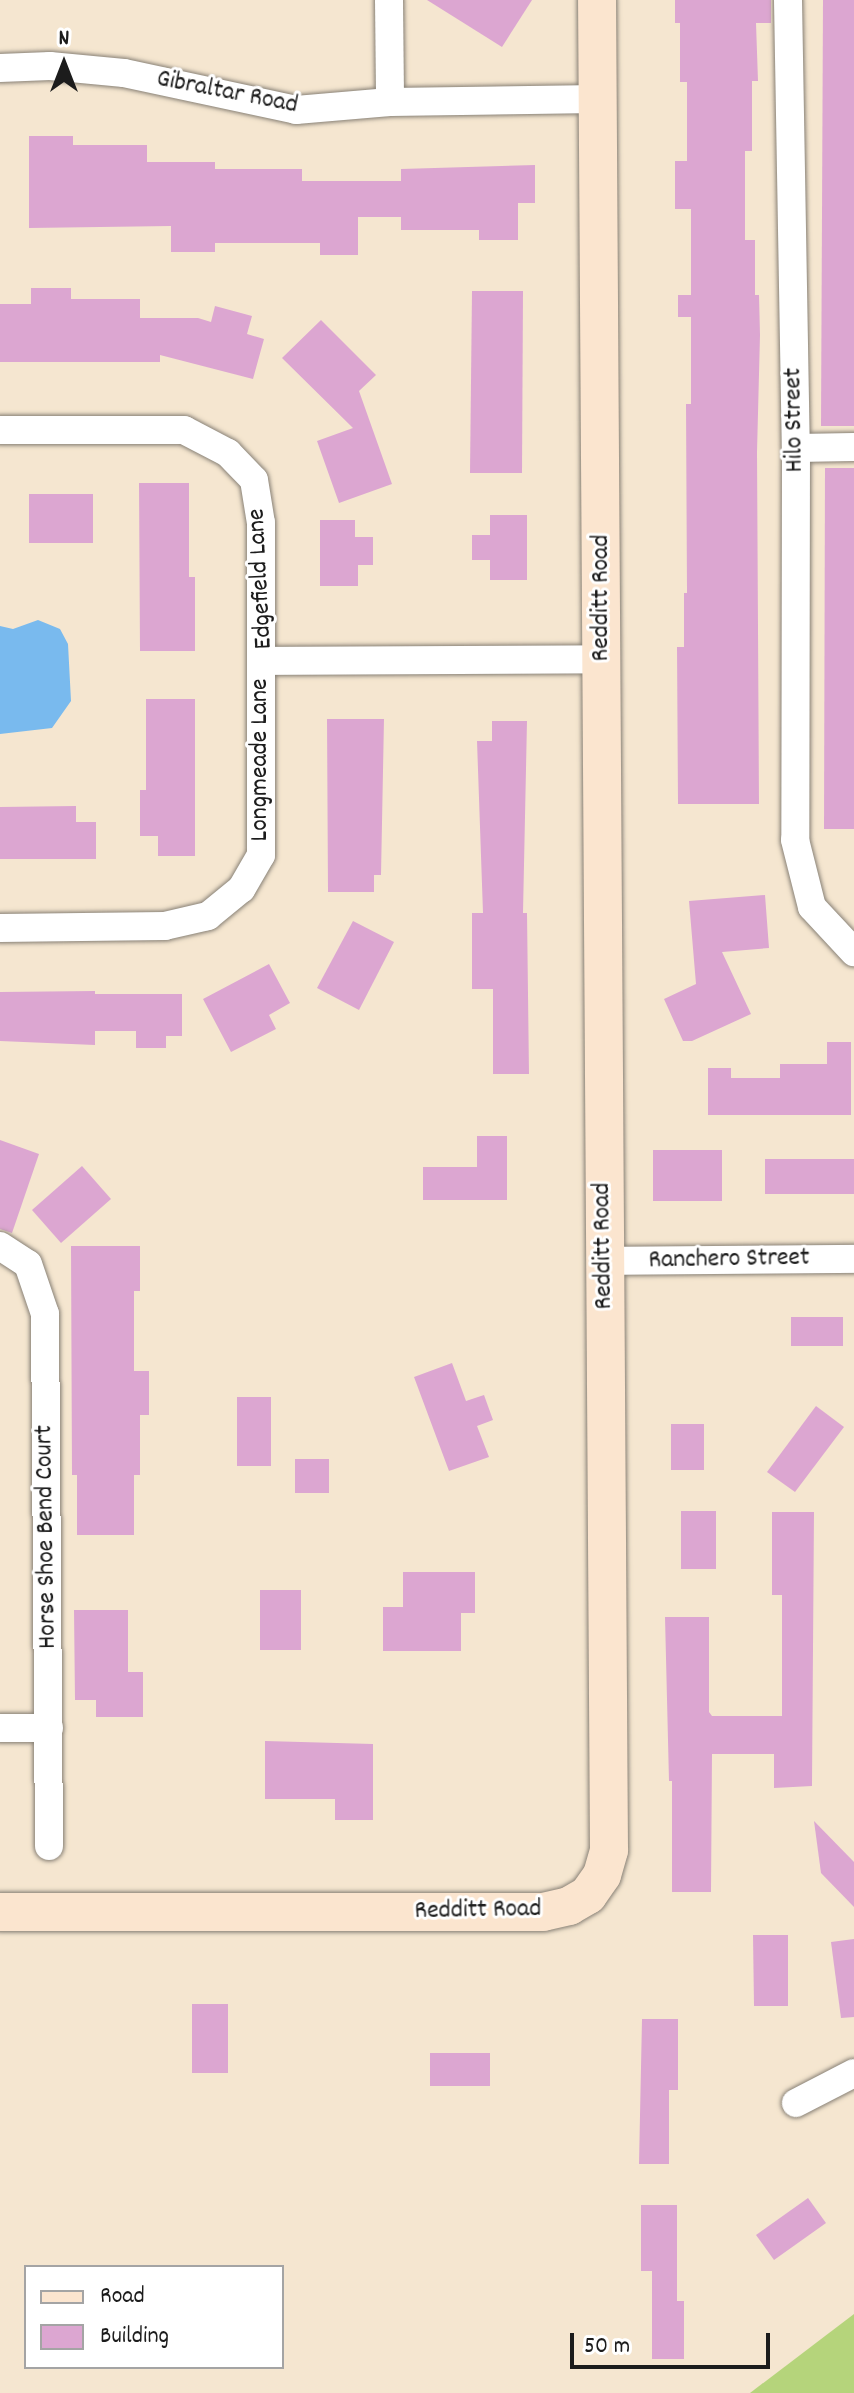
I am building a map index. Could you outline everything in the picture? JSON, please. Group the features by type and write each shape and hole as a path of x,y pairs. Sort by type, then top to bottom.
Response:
{"street":[{"path":"389,0 390,102"},
{"name":"Redditt Road","path":"0,1912 543,1912 569,1906 588,1895 602,1875 609,1850 597,0"},
{"name":"Hilo Street","path":"788,0 796,448 795,840 812,907 854,952"},
{"name":"Gibraltar Road","path":"0,68 50,66 124,73 296,110 390,102 598,99"},
{"name":"Edgefield Lane","path":"0,430 184,430 228,453 254,480 261,523 261,661 603,659"},
{"path":"796,448 854,447"},
{"name":"Longmeade Lane","path":"0,928 165,926 208,916 241,889 261,855 261,661"},
{"name":"Horse Shoe Bend Court","path":"0,1246 28,1264 45,1314 49,1846"},
{"name":"Ranchero Street","path":"604,1261 854,1259"},
{"path":"0,1728 49,1728"},
{"path":"796,2103 854,2073"}],"green space":[{"path":"854,2314 854,2393 750,2393"}],"water":[{"path":"38,620 60,629 68,644 71,701 52,728 0,734 0,626 13,629"}],"building":[{"path":"427,0 532,0 502,47"},
{"path":"675,0 771,0 771,23 756,23 758,81 752,81 752,151 745,151 745,240 755,240 755,295 759,295 760,335 757,452 759,804 678,804 677,647 684,647 684,593 687,593 686,404 691,404 691,317 678,317 678,295 691,295 691,209 675,209 675,161 687,161 687,82 680,82 680,23 675,23"},
{"path":"823,0 854,0 854,426 821,426"},
{"path":"29,136 73,136 73,145 147,145 147,162 215,162 215,169 302,169 302,181 401,181 401,169 535,165 535,203 518,203 518,240 479,240 479,230 401,230 401,217 358,217 358,255 320,255 320,243 215,243 215,252 171,252 171,226 29,228"},
{"path":"31,288 71,288 71,299 140,299 140,318 198,318 211,322 215,306 252,316 247,334 264,339 253,379 160,355 160,362 0,362 0,304 31,304"},
{"path":"472,291 523,291 522,473 470,473"},
{"path":"321,320 376,375 359,391 392,484 339,503 317,441 353,428 282,358"},
{"path":"825,468 854,468 854,829 824,829"},
{"path":"139,483 189,483 189,577 195,577 195,651 140,651"},
{"path":"29,494 93,494 93,543 29,543"},
{"path":"490,515 527,515 527,580 490,580 490,560 472,560 472,535 490,535"},
{"path":"320,520 355,520 355,537 373,537 373,565 358,565 358,586 320,586"},
{"path":"146,699 195,699 195,856 158,856 158,836 140,836 140,790 146,790"},
{"path":"327,719 384,719 381,875 374,875 374,892 328,892"},
{"path":"492,721 527,721 523,913 527,913 529,1074 493,1074 493,989 472,989 472,913 483,913 477,741 492,741"},
{"path":"76,806 76,822 96,822 96,859 0,859 0,807"},
{"path":"765,895 769,948 722,952 751,1014 692,1041 683,1041 664,999 696,984 689,901"},
{"path":"353,921 394,942 359,1010 317,988"},
{"path":"269,964 290,1003 269,1015 276,1029 231,1052 203,999"},
{"path":"95,991 95,994 182,994 182,1036 166,1036 166,1048 136,1048 136,1031 95,1031 95,1045 0,1041 0,992"},
{"path":"827,1042 851,1042 851,1115 708,1115 708,1068 731,1068 731,1078 780,1078 780,1064 827,1064"},
{"path":"477,1136 507,1136 507,1200 423,1200 423,1167 477,1167"},
{"path":"0,1140 39,1154 12,1233 0,1229"},
{"path":"653,1150 722,1150 722,1201 653,1201"},
{"path":"765,1159 854,1159 854,1194 765,1194"},
{"path":"82,1166 111,1199 61,1243 32,1210"},
{"path":"71,1246 140,1246 140,1291 134,1291 134,1371 149,1371 149,1415 140,1415 140,1475 134,1475 134,1535 77,1535 77,1475 72,1475"},
{"path":"791,1317 843,1317 843,1346 791,1346"},
{"path":"452,1363 466,1401 484,1395 493,1420 477,1426 489,1457 449,1471 414,1377"},
{"path":"237,1397 271,1397 271,1466 237,1466"},
{"path":"816,1406 844,1427 795,1492 767,1472"},
{"path":"671,1424 704,1424 704,1470 671,1470"},
{"path":"295,1459 329,1459 329,1493 295,1493"},
{"path":"681,1511 716,1511 716,1569 681,1569"},
{"path":"772,1512 814,1512 812,1786 774,1788 774,1754 712,1754 711,1892 672,1892 672,1781 669,1781 665,1617 709,1617 709,1712 712,1716 782,1716 782,1595 772,1595"},
{"path":"403,1572 475,1572 475,1613 461,1613 461,1651 383,1651 383,1607 403,1607"},
{"path":"260,1590 301,1590 301,1650 260,1650"},
{"path":"74,1610 128,1610 128,1672 143,1672 143,1717 96,1717 96,1700 75,1700"},
{"path":"265,1741 373,1744 373,1820 335,1820 335,1799 265,1799"},
{"path":"814,1821 854,1862 854,1907 821,1873"},
{"path":"753,1935 788,1935 788,2006 754,2006"},
{"path":"854,1939 854,2017 841,2018 831,1942"},
{"path":"192,2004 228,2004 228,2073 192,2073"},
{"path":"642,2019 678,2019 678,2090 669,2090 669,2164 639,2164"},
{"path":"430,2053 490,2053 490,2086 430,2086"},
{"path":"808,2198 826,2223 774,2260 756,2235"},
{"path":"641,2205 677,2205 677,2301 684,2301 684,2359 652,2359 652,2271 641,2271"}]}
